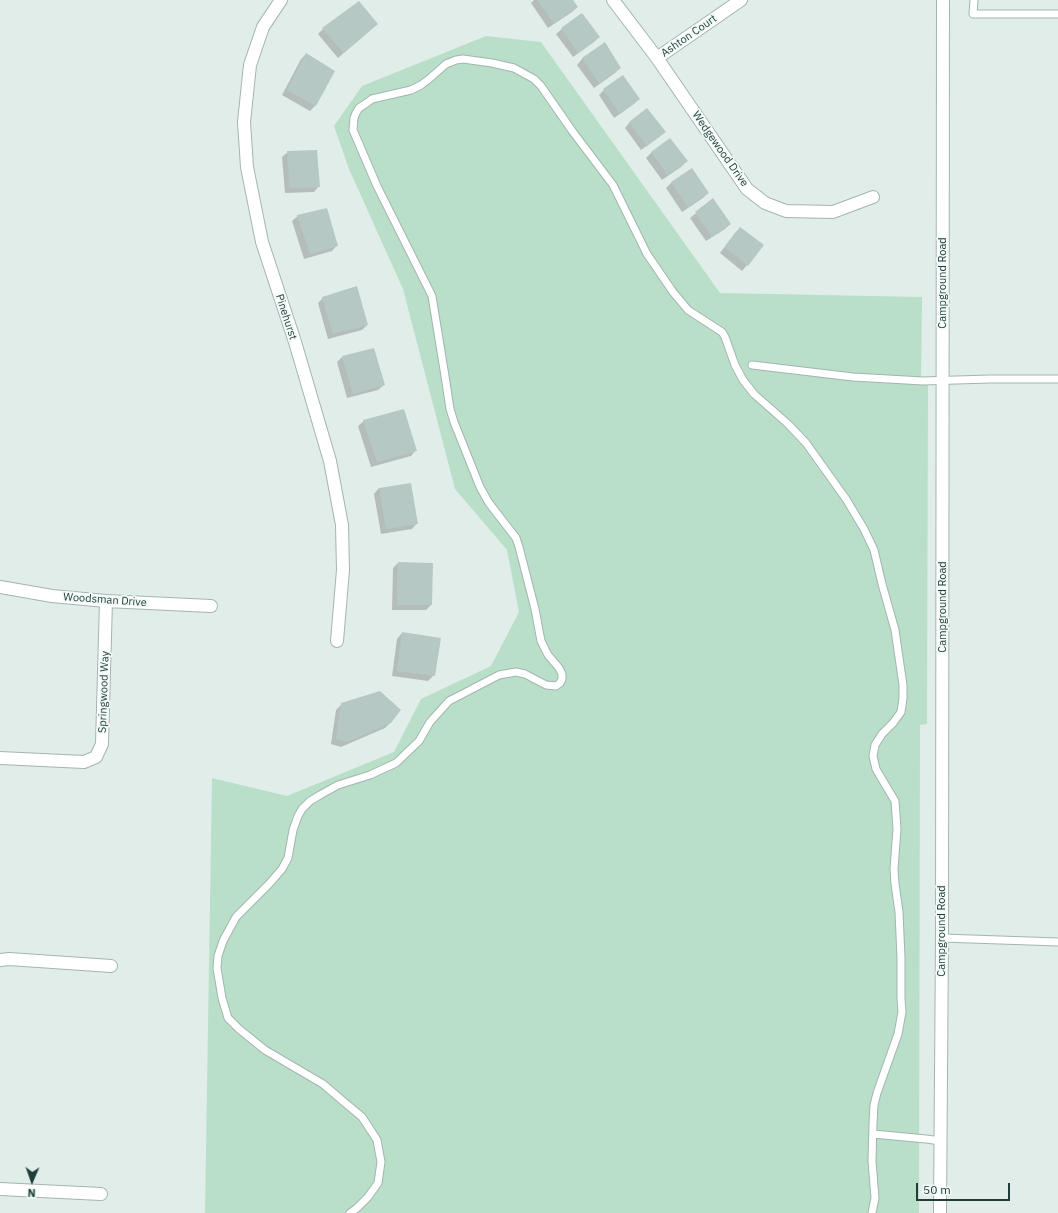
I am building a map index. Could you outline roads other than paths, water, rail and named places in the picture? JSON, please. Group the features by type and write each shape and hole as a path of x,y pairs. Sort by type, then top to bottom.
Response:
{"street":[{"name":"Pinehurst","path":"281,0 263,27 250,65 244,122 247,167 262,242 295,342 330,461 342,525 343,570 337,641"},
{"name":"Wedgewood Drive","path":"613,0 657,58 747,189 765,203 786,211 833,212 873,197"},
{"name":"Ashton Court","path":"657,58 741,0"},
{"name":"Campground Road","path":"940,1213 942,938 943,0"},
{"name":"Woodsman Drive","path":"0,587 52,596 106,601 211,606"},
{"name":"Springwood Way","path":"0,758 84,762 96,757 102,744 106,601"},
{"path":"0,960 53,961 112,966"},
{"path":"0,1189 102,1194"}],"lane":[{"path":"974,0 974,14 1058,14"},
{"path":"350,1213 368,1197 378,1183 381,1162 377,1140 362,1117 323,1084 265,1050 228,1018 222,998 218,968 218,956 223,941 236,917 282,869 288,858 293,830 298,816 302,809 310,802 338,785 370,775 396,763 419,741 430,722 449,701 498,675 516,672 525,674 546,685 556,686 560,684 562,679 562,674 559,668 548,655 542,640 516,538 489,504 480,488 454,422 450,409 432,296 377,186 353,130 354,118 360,108 364,105 372,100 400,93 416,87 429,79 446,64 463,59 509,67 534,79 541,86 613,185 647,254 673,292 688,310 722,332 735,365 743,380 754,394 788,424 806,443 846,499 864,529 874,550 895,630 903,685 903,698 901,712 882,734 875,745 873,756 876,769 895,801 897,829 894,869 899,912 902,1012 895,1043 874,1105 872,1161 875,1198 872,1213"},
{"path":"752,365 853,377 924,382 990,379 1058,379"},
{"path":"942,938 1058,942"},
{"path":"873,1134 926,1139 941,1142"}]}
